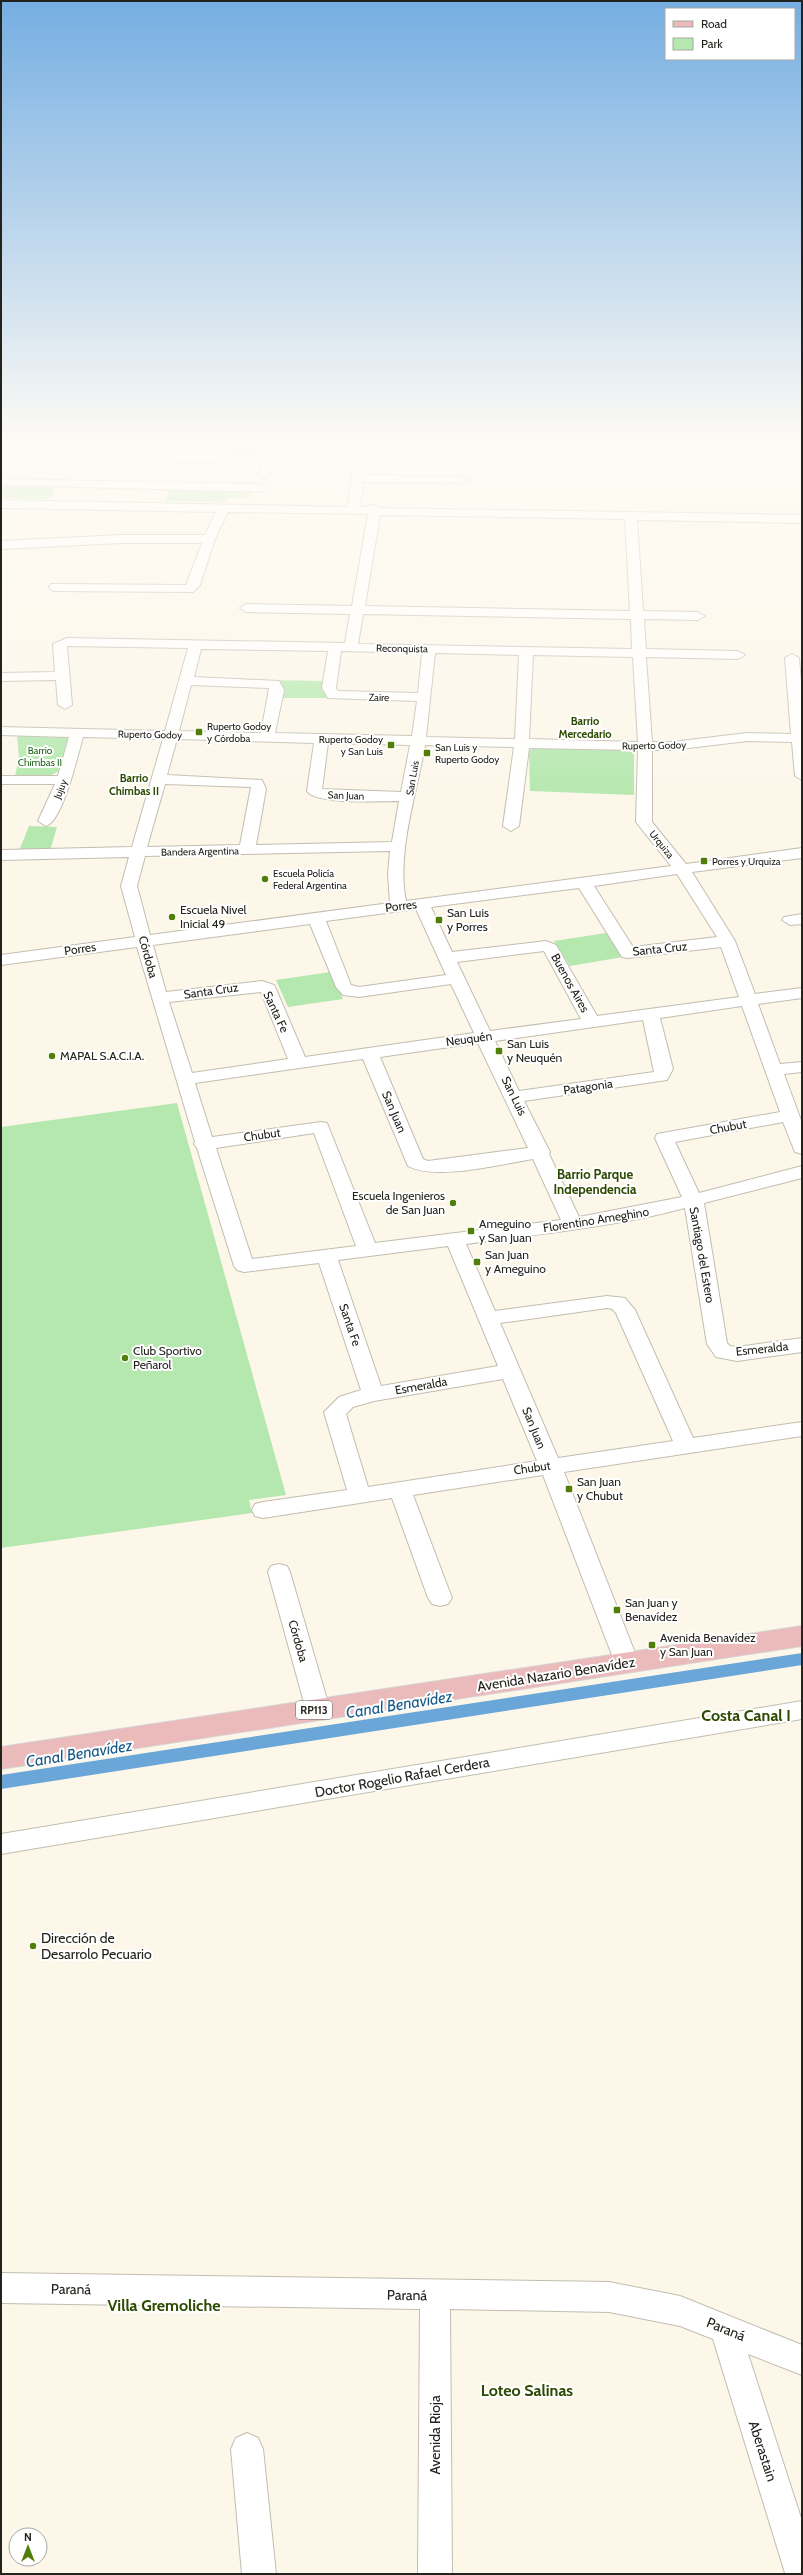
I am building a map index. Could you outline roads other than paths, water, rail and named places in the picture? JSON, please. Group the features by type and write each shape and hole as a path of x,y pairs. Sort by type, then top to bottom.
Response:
{"main road":[{"name":"Avenida Nazario Benavídez","path":"1,1758 802,1636"}],"street":[{"path":"55,587 189,588 194,585 200,565"},
{"path":"351,647 366,565"},
{"name":"Urquiza","path":"634,565 641,652 645,746 644,822 682,869 727,941 776,1070 802,1148"},
{"path":"246,608 698,616"},
{"name":"Reconquista","path":"63,676 60,644 67,642 738,655"},
{"name":"Córdoba","path":"196,644 160,779 129,886 159,998 203,1144 244,1266"},
{"name":"Zaire","path":"335,647 329,688 333,695 425,697"},
{"name":"San Luis","path":"399,907 395,896 399,846 425,697 429,648"},
{"path":"512,826 522,743 526,651"},
{"path":"792,658 800,738 802,776"},
{"path":"1,677 63,676 65,705"},
{"path":"186,681 274,684 277,690 267,736"},
{"name":"Ruperto Godoy","path":"1,731 645,746 672,746 747,736 800,738"},
{"name":"Jujuy","path":"46,821 64,780 77,732"},
{"name":"San Juan","path":"322,738 314,791 326,795 408,797"},
{"path":"160,779 257,783 259,790 247,850"},
{"path":"1,780 64,780"},
{"name":"Bandera Argentina","path":"1,855 399,846"},
{"name":"Porres","path":"1,960 802,853"},
{"name":"Santa Cruz","path":"584,882 628,954 727,941"},
{"name":"San Luis","path":"421,904 541,1152 574,1224"},
{"path":"316,918 344,987 349,991 358,992 457,978"},
{"name":"Buenos Aires","path":"447,958 546,946 550,948 592,1022"},
{"name":"Santa Cruz","path":"159,998 262,986"},
{"name":"Santa Fe","path":"262,986 268,989 298,1062"},
{"name":"Neuquén","path":"184,1079 748,999 802,993"},
{"name":"Patagonia","path":"514,1097 661,1076 664,1069 650,1014"},
{"name":"San Juan","path":"370,1053 415,1162 424,1167 441,1167 541,1152"},
{"path":"776,1070 802,1067"},
{"name":"Chubut","path":"664,1138 791,1115"},
{"name":"Chubut","path":"203,1144 321,1127 368,1249"},
{"name":"Santiago del Estero","path":"664,1138 693,1200 718,1344 722,1352"},
{"name":"Florentino Ameghino","path":"244,1266 368,1249 455,1240 574,1224 656,1210 802,1172"},
{"name":"San Juan","path":"455,1240 550,1466 626,1663"},
{"name":"Santa Fe","path":"326,1255 373,1394"},
{"path":"489,1318 606,1302 618,1303 625,1310 686,1446"},
{"name":"Esmeralda","path":"722,1352 737,1354 802,1345"},
{"name":"Esmeralda","path":"359,1494 335,1412 346,1402 373,1394 511,1371"},
{"name":"Chubut","path":"263,1510 359,1494 802,1429"},
{"path":"399,1488 440,1598"},
{"name":"Córdoba","path":"279,1572 318,1710"},
{"name":"Doctor Rogelio Rafael Cerdera","path":"1,1844 802,1710"},
{"name":"Paraná","path":"1,2288 435,2296 609,2297 680,2311 802,2360"},
{"name":"Avenida Rioja","path":"435,2296 435,2574"},
{"name":"Aberastain","path":"725,2329 802,2573"},
{"path":"247,2448 259,2574"}],"waterway":[{"name":"Canal Benavídez","path":"1,1782 802,1659"}],"place":[{"name":"Ruperto Godoy y Córdoba","path":"199,732"},
{"name":"Ruperto Godoy y San Luis","path":"391,745"},
{"name":"San Luis y Ruperto Godoy","path":"427,753"},
{"name":"Porres y Urquiza","path":"704,861"},
{"name":"Escuela Policía Federal Argentina","path":"265,879"},
{"name":"Escuela Nivel Inicial 49","path":"172,917"},
{"name":"San Luis y Porres","path":"439,920"},
{"name":"San Luis y Neuquén","path":"499,1051"},
{"name":"MAPAL S.A.C.I.A.","path":"52,1056"},
{"name":"Escuela Ingenieros de San Juan","path":"453,1203"},
{"name":"Ameguino y San Juan","path":"471,1231"},
{"name":"San Juan y Ameguino","path":"477,1262"},
{"name":"Club Sportivo Peñarol","path":"125,1358"},
{"name":"San Juan y Chubut","path":"569,1489"},
{"name":"San Juan y Benavídez","path":"617,1610"},
{"name":"Avenida Benavídez y San Juan","path":"652,1645"},
{"name":"Dirección de Desarrolo Pecuario","path":"33,1946"}],"district":[{"name":"Barrio Mercedario","path":"585,727"},
{"name":"Barrio Chimbas II","path":"134,784"},
{"name":"Barrio Parque Independencia","path":"595,1182"},
{"name":"Costa Canal I","path":"746,1715"},
{"name":"Villa Gremoliche","path":"164,2305"},
{"name":"Loteo Salinas","path":"527,2390"}]}
